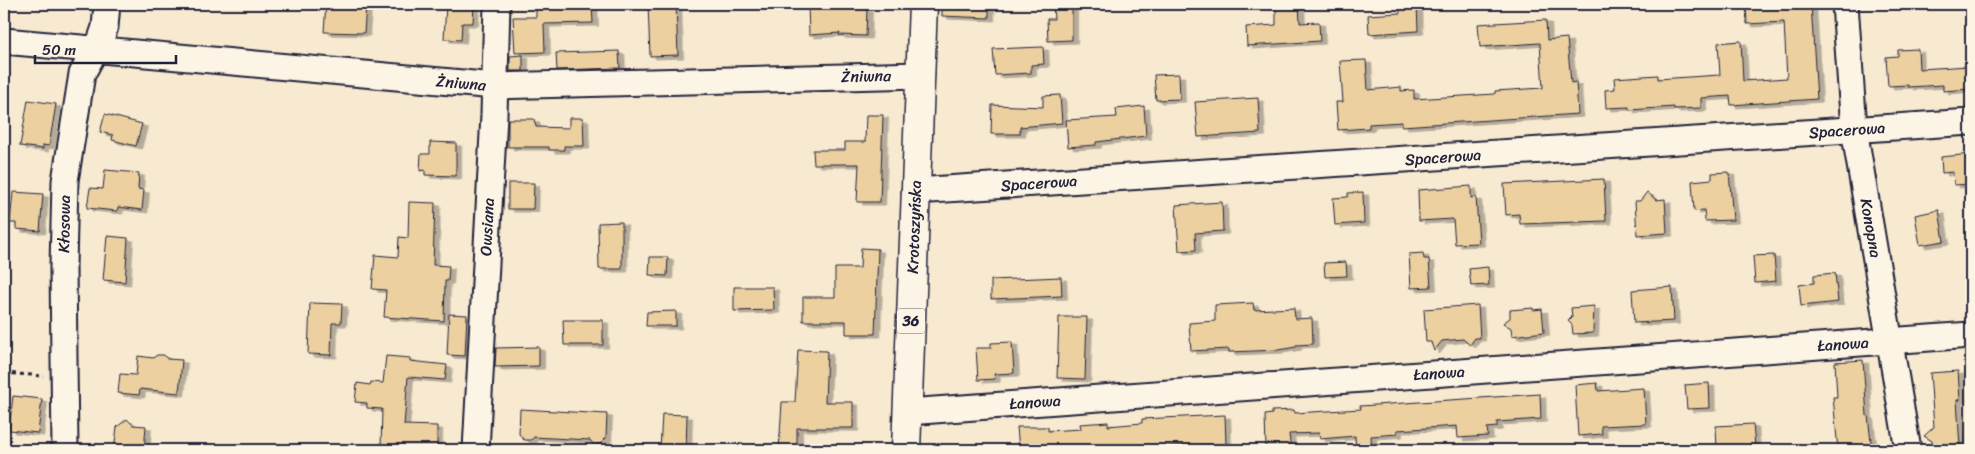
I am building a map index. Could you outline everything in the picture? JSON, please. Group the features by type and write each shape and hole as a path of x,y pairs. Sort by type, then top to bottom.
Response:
{"main road":[{"name":"Krotoszyńska","path":"906,450 923,4"}],"street":[{"name":"Kłosowa","path":"65,450 63,267 65,181 82,74 96,50 105,27 107,4"},
{"name":"Owsiana","path":"476,450 495,86 497,4"},
{"name":"Konopna","path":"1845,4 1854,129 1908,450"},
{"name":"Żniwna","path":"4,41 495,86 920,75"},
{"name":"Spacerowa","path":"915,191 1971,122"},
{"name":"Łanowa","path":"907,412 1971,335"}],"path":[{"path":"4,373 64,378"}],"building":[{"path":"326,4 366,4 364,33 324,32"},
{"path":"446,4 474,4 473,23 462,23 461,40 444,39"},
{"path":"536,4 589,4 589,6 592,6 593,23 544,24 545,52 515,53 513,17 536,17"},
{"path":"648,4 676,4 678,55 650,56"},
{"path":"808,4 830,4 830,8 867,9 866,36 839,35 840,33 809,35"},
{"path":"942,4 989,4 989,18 942,16"},
{"path":"1053,4 1072,4 1072,40 1048,41 1047,19 1054,19"},
{"path":"1276,4 1299,4 1300,23 1319,22 1320,41 1247,46 1246,27 1276,25"},
{"path":"1399,4 1417,4 1418,31 1369,34 1368,15 1400,13"},
{"path":"1746,4 1811,4 1817,99 1731,105 1730,96 1701,98 1701,108 1674,109 1674,107 1629,110 1629,107 1606,108 1605,90 1615,89 1614,78 1658,75 1658,79 1720,75 1718,43 1741,41 1743,81 1787,78 1784,22 1747,24"},
{"path":"1546,20 1547,40 1567,38 1571,83 1576,82 1578,114 1402,126 1402,122 1369,124 1369,128 1338,130 1336,102 1343,102 1340,61 1366,60 1368,90 1401,87 1401,91 1414,90 1414,99 1495,94 1495,91 1543,88 1540,43 1480,47 1478,24"},
{"path":"1043,47 1044,64 1031,65 1031,73 995,75 993,49"},
{"path":"1918,49 1919,69 1969,66 1970,89 1943,91 1943,85 1888,86 1886,57 1898,56 1898,50"},
{"path":"619,51 620,68 557,70 556,53"},
{"path":"523,55 523,71 510,71 510,56"},
{"path":"1179,74 1180,99 1156,100 1154,75"},
{"path":"1060,95 1062,123 1020,127 1020,134 991,134 992,105 1043,107 1043,96"},
{"path":"1258,98 1260,133 1198,137 1195,102"},
{"path":"28,100 56,104 49,146 43,145 43,149 20,146"},
{"path":"1144,106 1146,136 1096,142 1096,145 1068,147 1066,120 1117,117 1116,109"},
{"path":"105,114 142,124 136,146 112,140 113,135 100,132"},
{"path":"866,115 883,115 880,202 857,202 859,164 814,164 813,150 845,150 845,142 865,142"},
{"path":"569,118 583,118 584,146 564,146 564,150 549,150 549,147 508,147 508,119 534,119 536,127 569,128"},
{"path":"430,142 456,143 456,176 425,175 425,170 420,171 421,154 430,154"},
{"path":"1971,154 1971,184 1954,185 1953,172 1942,173 1941,157"},
{"path":"105,170 139,173 138,189 144,190 142,210 118,207 117,211 87,208 90,188 103,189"},
{"path":"1729,172 1733,220 1705,221 1704,210 1694,211 1692,181 1712,179 1712,173"},
{"path":"1604,179 1606,221 1520,224 1519,214 1506,215 1504,184"},
{"path":"508,183 534,183 533,209 508,209"},
{"path":"1471,186 1471,198 1476,197 1479,243 1455,244 1453,219 1419,221 1418,190"},
{"path":"13,192 43,194 40,231 16,229 16,223 10,223"},
{"path":"1363,192 1364,223 1335,225 1333,198 1348,197 1348,193"},
{"path":"1647,192 1656,200 1665,199 1667,233 1637,235 1635,201 1640,201"},
{"path":"409,202 435,203 433,265 449,266 448,281 445,281 444,321 384,317 386,290 372,289 375,255 398,257 399,237 408,238"},
{"path":"1222,202 1223,231 1195,233 1196,250 1179,251 1176,205"},
{"path":"1939,210 1944,241 1920,245 1915,215"},
{"path":"622,222 622,269 599,269 598,223"},
{"path":"107,236 128,238 125,282 103,280"},
{"path":"861,248 878,249 875,334 846,334 846,321 803,321 803,297 835,297 835,268 860,268"},
{"path":"1423,253 1424,259 1429,259 1431,287 1411,288 1409,254"},
{"path":"1774,255 1776,281 1755,283 1753,256"},
{"path":"650,257 668,257 667,276 649,275"},
{"path":"1346,262 1347,276 1325,277 1324,263"},
{"path":"1488,267 1489,285 1471,286 1469,269"},
{"path":"1835,273 1838,302 1801,306 1799,285 1814,283 1814,275"},
{"path":"1061,277 1062,296 991,299 991,280"},
{"path":"734,287 773,287 774,310 734,311"},
{"path":"1672,287 1674,321 1634,323 1632,290"},
{"path":"310,303 342,304 341,323 332,323 331,355 308,354"},
{"path":"1253,303 1254,310 1294,308 1295,319 1312,318 1313,344 1296,345 1296,347 1278,350 1229,352 1229,349 1191,351 1189,323 1215,321 1215,305"},
{"path":"1478,305 1480,338 1475,338 1470,345 1463,339 1442,341 1434,351 1431,342 1426,342 1424,309"},
{"path":"1594,306 1593,333 1573,334 1572,325 1568,321 1572,317 1571,308"},
{"path":"1533,308 1533,310 1542,309 1544,332 1512,336 1511,328 1503,323 1510,318 1510,310"},
{"path":"676,311 676,326 646,326 647,312"},
{"path":"449,314 467,315 465,356 447,355"},
{"path":"1059,317 1087,317 1085,379 1057,378"},
{"path":"563,320 603,320 603,345 564,345"},
{"path":"1012,342 1014,373 994,374 995,379 978,380 976,348 991,348 991,343"},
{"path":"539,347 539,366 495,367 496,348"},
{"path":"798,350 827,351 825,402 853,402 853,428 797,428 797,450 779,450 782,402 795,402"},
{"path":"157,355 164,355 167,359 182,360 179,393 140,389 139,395 118,393 120,374 136,375 138,356 153,358"},
{"path":"386,356 410,358 410,361 447,365 445,380 408,377 404,425 437,426 437,450 381,449 382,409 367,408 367,403 355,402 357,383 370,385 371,382 383,383"},
{"path":"1863,360 1867,416 1872,450 1838,450 1833,397 1837,397 1835,362"},
{"path":"1958,371 1960,400 1957,400 1960,448 1957,450 1933,450 1932,441 1924,436 1934,427 1930,373"},
{"path":"1597,383 1598,391 1644,388 1646,424 1601,426 1602,434 1578,436 1575,385"},
{"path":"1709,383 1710,408 1687,409 1685,385"},
{"path":"1540,394 1541,419 1497,422 1497,427 1487,428 1488,436 1458,438 1457,426 1397,430 1397,434 1371,436 1372,450 1356,450 1355,436 1320,439 1319,433 1289,434 1291,450 1266,450 1265,415 1272,414 1272,411 1294,410 1295,413 1361,409 1360,406"},
{"path":"13,396 42,399 38,433 9,430"},
{"path":"520,409 607,414 606,438 600,444 593,444 590,440 534,437 531,440 524,440 519,434"},
{"path":"662,414 687,415 686,450 660,450"},
{"path":"1225,415 1226,444 1101,450 1082,450 1082,448 1019,450 1017,427 1048,427 1048,431 1081,429 1080,424 1108,422 1108,426 1142,423 1142,419"},
{"path":"127,419 133,425 146,426 144,450 114,450 117,427"},
{"path":"1753,424 1755,447 1742,448 1742,450 1717,450 1716,426"}]}
